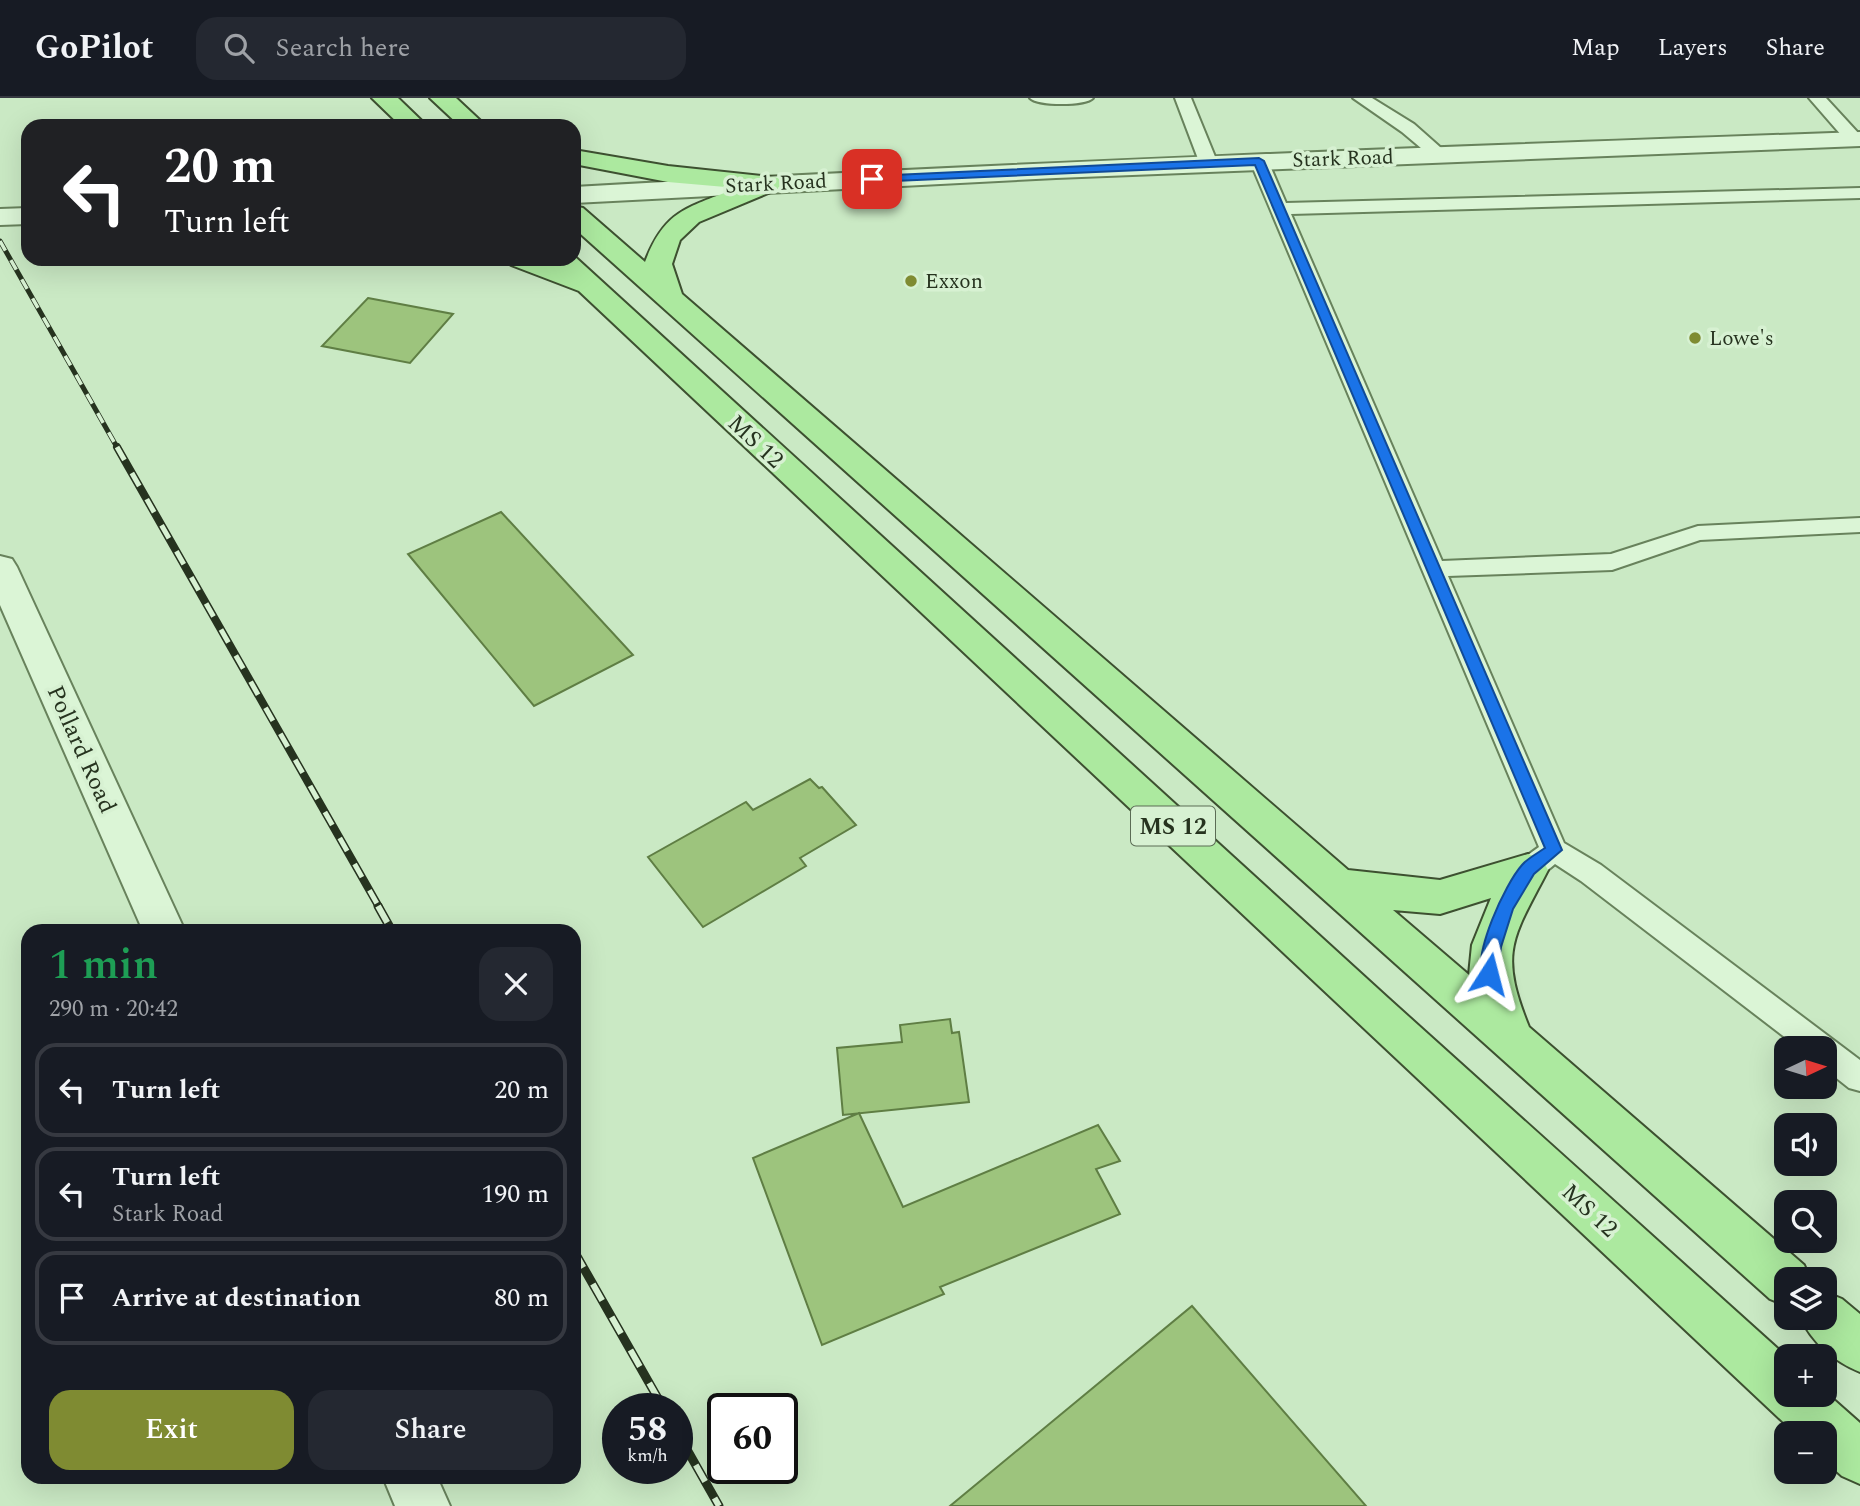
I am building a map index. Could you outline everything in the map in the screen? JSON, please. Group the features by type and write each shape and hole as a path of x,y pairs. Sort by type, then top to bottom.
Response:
{"main road":[{"path":"384,98 402,119"},
{"path":"442,98 470,119"},
{"path":"581,158 668,174 771,183"},
{"path":"669,297 658,264 668,237 690,216 771,183"},
{"name":"MS 12","path":"581,220 1774,1271"},
{"path":"538,266 591,287"},
{"name":"MS 12","path":"568,266 1373,1012 1774,1379"},
{"path":"1335,885 1440,897 1541,860"},
{"path":"1513,1042 1489,974 1493,947 1505,907 1541,860"},
{"path":"1837,1327 1860,1347"},
{"path":"1804,1407 1860,1458"}],"street":[{"name":"Stark Road","path":"581,195 771,183 1259,161 1858,140"},
{"path":"0,216 21,216"},
{"name":"Pollard Road","path":"0,567 161,924"},
{"path":"413,1484 422,1506"}],"lane":[{"path":"1038,98 1085,98"},
{"path":"1184,98 1209,164"},
{"path":"1361,98 1408,128 1440,155"},
{"path":"1817,98 1858,140"},
{"path":"1259,161 1436,569 1541,860 1591,873 1805,1036"},
{"path":"1279,209 1860,193"},
{"path":"1436,569 1612,562 1698,533 1860,525"},
{"path":"1838,1061 1860,1077"}],"building":[{"path":"368,298 453,314 410,363 322,346"},
{"path":"501,512 633,655 534,706 408,554"},
{"path":"810,779 819,788 822,787 856,825 800,858 806,866 703,927 648,857 746,802 753,810"},
{"path":"950,1019 952,1033 959,1032 969,1102 843,1115 837,1048 902,1042 900,1025"},
{"path":"859,1113 903,1207 1098,1125 1120,1161 1096,1169 1120,1214 940,1287 944,1294 822,1345 753,1158"},
{"path":"1192,1306 1366,1506 950,1506"}],"railway":[{"path":"0,241 118,449"},
{"path":"117,447 379,907"},
{"path":"378,906 388,924"},
{"path":"581,1263 655,1393"},
{"path":"693,1460 719,1506"}],"place":[{"name":"Exxon","path":"911,281"},
{"name":"Lowe's","path":"1695,338"}],"route":[{"path":"872,179 1259,161 1554,850 1528,870 1505,907 1493,947 1489,974"}]}
